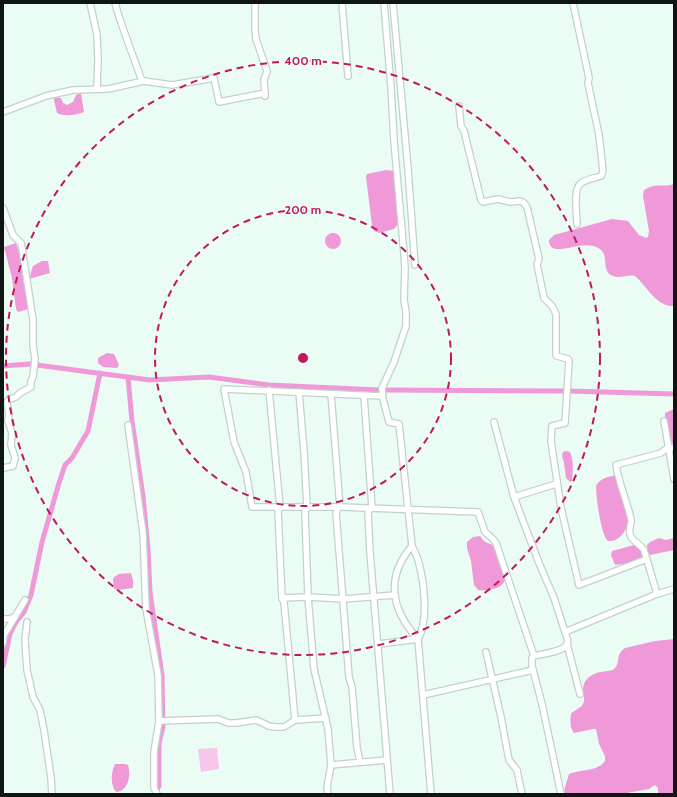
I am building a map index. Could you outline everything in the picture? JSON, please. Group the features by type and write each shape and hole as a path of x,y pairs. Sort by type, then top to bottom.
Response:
{"street":[{"path":"90,3 97,35 97,89"},
{"path":"116,3 120,20 142,81"},
{"path":"3,112 54,94 73,90 108,89 142,81 172,85 214,78 220,102 265,95 264,80 267,71 256,39 255,3"},
{"path":"342,3 348,76"},
{"path":"384,3 405,268 404,300 406,322 401,342 382,388 382,396 389,422 399,424 412,546 420,569 424,599 423,626 418,639 431,794"},
{"path":"393,3 415,265"},
{"path":"573,3 590,78 588,83 599,135 603,174 584,181 577,188 577,224"},
{"path":"459,106 461,126 464,131 481,200 483,202 498,199 510,202 520,201 527,206 544,298 552,306 556,314 556,355 569,360 565,423 552,426 550,435 561,508 579,585 647,559"},
{"path":"3,208 14,234 21,243 32,311 35,359 33,377 30,381 31,387 16,397 8,400 7,403 9,414 8,421 12,433 11,445 15,458 13,466 3,468"},
{"path":"382,396 224,389 234,442 246,472 252,507 340,507 478,512 485,532 496,542 534,656 531,660 561,794"},
{"path":"269,390 280,507 278,511 282,598 284,602 295,720"},
{"path":"299,392 307,507 305,511 308,597 314,669 326,718 331,765 327,786 328,794"},
{"path":"331,394 340,507 336,513 349,677 352,688 357,748 360,762"},
{"path":"364,396 372,508 368,511 368,513 390,794"},
{"path":"664,421 672,448"},
{"path":"494,422 514,497 554,598 565,632 580,694"},
{"path":"128,424 143,533 146,609 158,675 158,720 154,752 154,788 157,794"},
{"path":"657,594 642,546 632,539 630,534 629,530 631,519 616,465 661,452 666,448 672,448"},
{"path":"672,448 668,451 674,479"},
{"path":"514,497 556,484 557,481"},
{"path":"412,546 398,567 395,578 395,594 402,620 418,639"},
{"path":"565,632 657,594 674,589"},
{"path":"282,598 308,597 344,599 395,594"},
{"path":"3,643 4,635 14,616 25,600"},
{"path":"3,619 9,619 14,616"},
{"path":"27,622 25,640 27,670 33,698 40,710 51,778 52,794"},
{"path":"379,644 418,639"},
{"path":"534,656 560,650 567,644"},
{"path":"486,652 509,760 517,770 522,794"},
{"path":"423,695 534,670"},
{"path":"158,720 218,719 228,723 256,720 269,726 284,727 295,720 326,718"},
{"path":"331,765 387,760"}],"shaded area":[{"path":"81,93 84,112 70,115 57,113 54,100 55,97 61,98 63,103 67,105 73,102 76,95"},
{"path":"386,170 393,171 399,223 394,229 379,233 374,231 372,225 366,177 367,174"},
{"path":"674,184 674,306 657,300 635,276 615,277 609,274 603,252 595,246 584,245 556,249 550,245 549,240 554,235 612,219 628,221 639,235 646,238 648,237 649,231 643,196 644,190 653,186 667,186"},
{"path":"330,233 336,233 341,238 339,247 336,249 330,249 325,244 325,238"},
{"path":"16,243 29,307 28,309 18,312 16,309 12,278 4,247"},
{"path":"42,261 48,261 50,273 29,279 33,266"},
{"path":"107,353 114,354 119,365 117,368 103,367 98,363 98,358"},
{"path":"674,409 674,445 670,439 666,426 665,413"},
{"path":"563,452 570,452 573,462 572,481 570,482 566,478 562,456"},
{"path":"616,475 629,523 619,538 608,541 605,538 601,524 596,486 607,477"},
{"path":"480,536 484,541 493,545 498,554 505,576 504,582 499,587 478,590 474,585 467,542 473,537"},
{"path":"659,538 666,540 674,538 674,550 650,555 647,545"},
{"path":"634,545 641,550 643,558 630,563 615,565 611,555 612,551"},
{"path":"131,573 133,588 118,590 114,589 114,577 119,574"},
{"path":"674,639 674,794 658,794 658,788 655,785 649,789 621,794 564,794 569,774 593,769 602,765 605,761 605,756 599,744 596,729 574,733 571,727 571,714 582,705 584,701 583,688 585,681 596,673 614,669 620,653 625,648 655,641"},
{"path":"217,748 219,769 201,772 198,749"},
{"path":"115,764 128,765 129,769 128,782 124,789 116,792 113,786 112,778"}],"waterway":[{"path":"3,366 29,364 150,380 209,377 269,385 379,390"},
{"path":"3,666 10,634 16,622 24,612 31,595 42,542 65,465 72,458 88,431 100,373"},
{"path":"128,377 132,421 143,496 150,592 162,675 163,727 159,743 159,786 155,794"},
{"path":"385,390 563,391"},
{"path":"569,391 674,394"}]}
